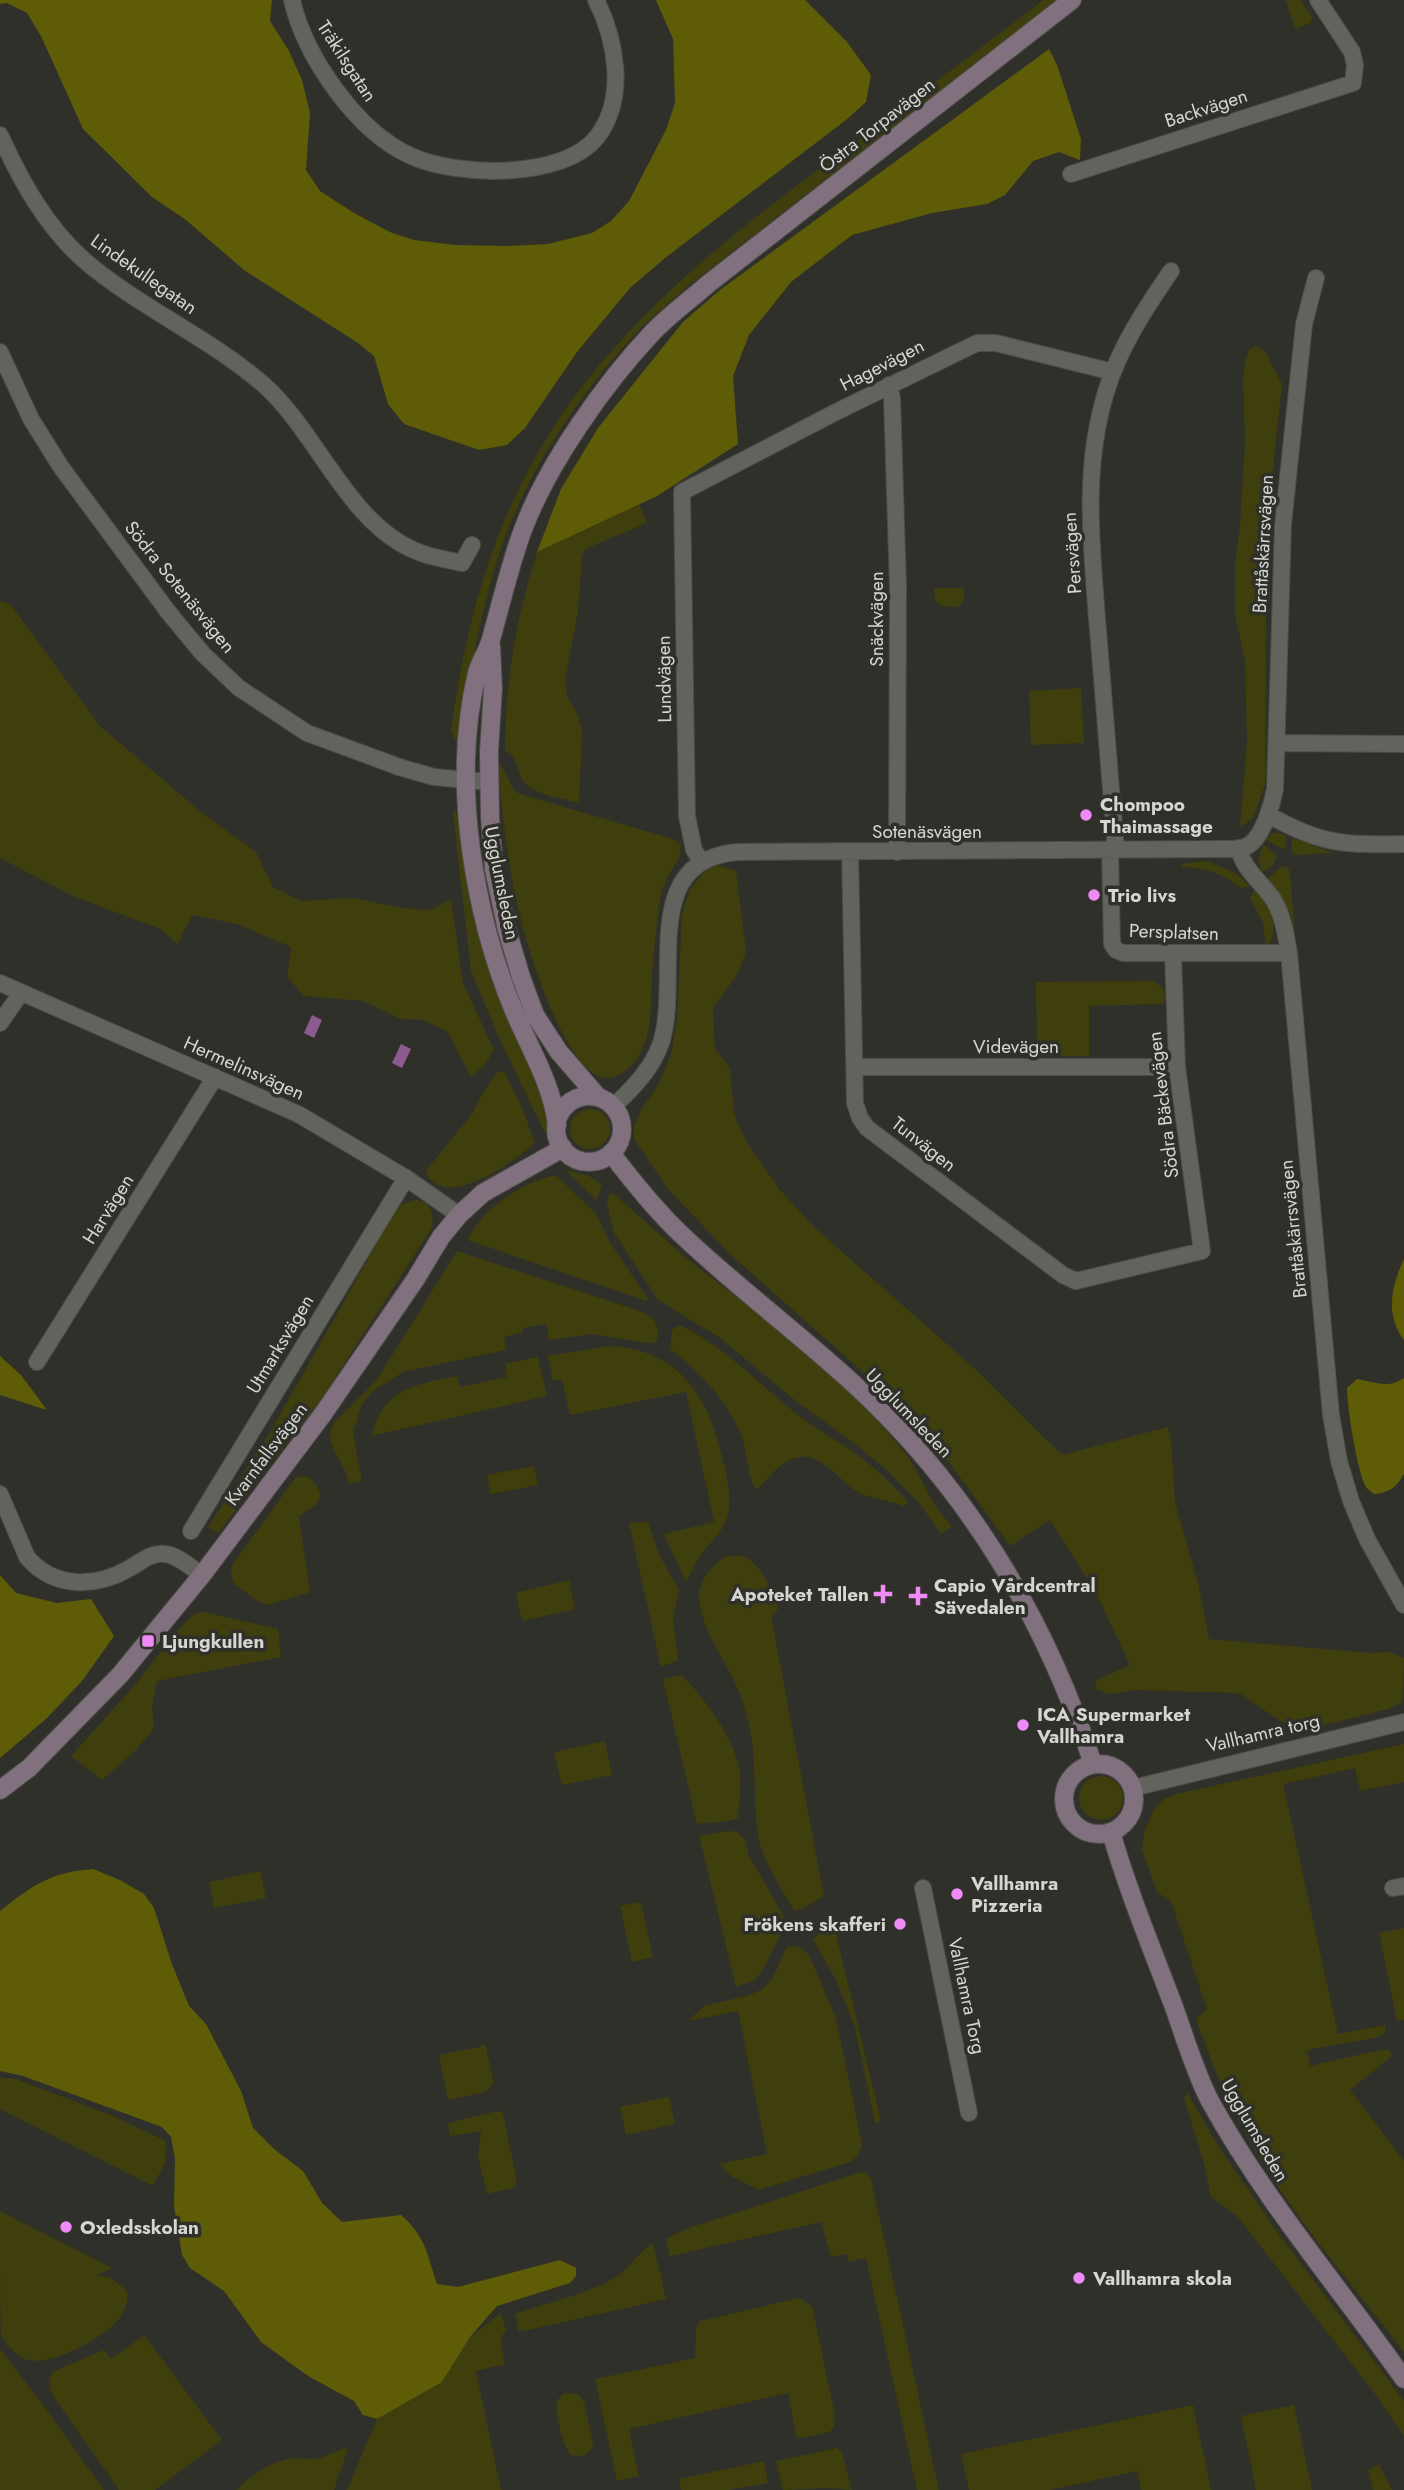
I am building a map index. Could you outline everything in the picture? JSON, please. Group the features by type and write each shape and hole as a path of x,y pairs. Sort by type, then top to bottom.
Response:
{"street":[{"name":"Träkilsgatan","path":"292,0 301,28 322,68 348,105 375,134 403,152 429,163 454,169 496,172 559,161 587,146 603,128 612,101 615,62 609,28 596,0"},
{"name":"Östra Torpavägen","path":"708,284 1072,0"},
{"name":"Backvägen","path":"1071,174 1353,83 1355,65 1352,52 1318,0"},
{"name":"Lindekullegatan","path":"0,135 35,202 75,252 103,275 250,373 267,388 367,516 383,532 421,553 462,563 472,545"},
{"name":"Persvägen","path":"1113,850 1090,506 1095,436 1113,372 1140,316 1171,271"},
{"name":"Brattåskärrsvägen","path":"1269,814 1275,789 1283,525 1304,324 1316,278"},
{"name":"Ugglumsleden","path":"563,1148 557,1133 550,1092 513,1010 487,933 475,876 466,780 468,738 478,672 491,641 525,524 566,445 594,404 653,332 708,284"},
{"name":"Hagevägen","path":"682,492 889,385 964,348 985,342 1113,372"},
{"name":"Södra Sotenäsvägen","path":"0,352 31,419 81,495 203,654 246,693 317,737 414,772 434,777 489,782"},
{"name":"Snäckvägen","path":"889,385 892,398 898,587 897,852"},
{"name":"Lundvägen","path":"682,492 687,816 694,850 701,861"},
{"name":"Ugglumsleden","path":"491,641 489,782 494,869 521,977 535,1015 559,1052 621,1122 622,1133 611,1153 683,1237 855,1385 908,1438 944,1480 1019,1592 1070,1702 1093,1764"},
{"path":"1277,743 1404,744"},
{"path":"1239,848 1252,843 1269,814 1300,832 1322,840 1343,844 1404,844"},
{"name":"Brattåskärrsvägen","path":"1239,848 1244,863 1275,902 1286,933 1331,1415 1339,1461 1367,1539 1404,1605"},
{"name":"Sotenäsvägen","path":"701,861 725,853 738,852 1239,848"},
{"name":"Persplatsen","path":"1113,850 1112,944 1116,950 1123,953 1173,954 1289,953"},
{"name":"Tunvägen","path":"850,852 856,1110 867,1128 1068,1278 1084,1280 1202,1251"},
{"path":"557,1125 562,1110 575,1099 582,1097 606,1102 638,1082 650,1067 661,1044 666,1020 670,913 673,899 687,874 701,861"},
{"name":"Södra Bäckevägen","path":"1173,954 1177,1067 1202,1251"},
{"name":"Hermelinsvägen","path":"0,983 298,1114 406,1178 459,1215"},
{"path":"0,1023 21,993"},
{"name":"Videvägen","path":"855,1067 1177,1067"},
{"name":"Harvägen","path":"37,1362 215,1077"},
{"path":"563,1148 577,1159 589,1161 611,1153"},
{"name":"Kvarnfallsvägen","path":"0,1790 29,1768 120,1675 202,1576 323,1414 441,1237 459,1215 483,1194 563,1148"},
{"name":"Utmarksvägen","path":"191,1531 406,1178"},
{"path":"0,1494 27,1557 52,1577 66,1582 96,1581 128,1570 160,1553 174,1557 202,1576"},
{"name":"Vallhamra torg","path":"1133,1788 1404,1722"},
{"path":"1093,1764 1106,1764 1117,1769 1127,1777 1133,1788 1131,1815 1111,1832 1097,1834 1084,1830 1073,1822 1065,1804 1065,1790 1071,1778 1081,1769 1093,1764"},
{"name":"Ugglumsleden","path":"1111,1832 1147,1936 1209,2098 1252,2171 1295,2235 1404,2379"},
{"name":"Vallhamra Torg","path":"922,1888 970,2113"}],"shaded area":[{"path":"0,0 272,0 270,21 289,51 302,80 310,113 306,170 320,191 392,233 414,240 455,245 548,244 592,233 611,221 629,201 666,130 675,103 673,39 656,0 805,0 847,42 871,75 866,102 630,288 577,352 525,428 507,445 479,450 404,424 388,404 374,356 244,270 186,220 152,197 83,129 41,36 27,13 7,3 0,4"},
{"path":"1043,0 1057,0 689,285 637,332 591,386 533,476 504,541 482,615 459,742 455,739 451,731 472,619 507,514 542,446 573,399 608,355 646,314 729,239"},
{"path":"1286,0 1300,0 1313,18 1310,23 1295,29"},
{"path":"1049,49 1057,65 1081,139 1080,160 1059,152 1033,161 1005,195 987,204 932,213 852,235 791,282 749,335 733,376 738,444 657,496 537,552 561,489 598,428 683,322 720,290"},
{"path":"1255,346 1265,351 1282,384 1269,506 1265,785 1253,818 1240,827 1247,743 1245,661 1235,614 1235,564 1245,442 1243,376 1245,361 1250,349"},
{"path":"639,504 647,523 585,549 582,556 578,611 565,680 567,696 582,729 579,803 551,796 525,783 513,757 505,751 507,699 513,650 537,552"},
{"path":"934,588 964,588 964,600 959,607 941,606 935,600"},
{"path":"0,601 10,604 100,726 201,812 256,852 273,887 301,901 353,898 402,908 431,910 451,899 463,983 494,1050 485,1065 471,1077 448,1032 423,1020 401,1019 363,1001 304,996 287,977 291,947 237,924 192,915 178,944 160,929 73,896 0,858"},
{"path":"1081,688 1084,743 1031,745 1029,691"},
{"path":"501,765 514,790 520,794 673,839 681,846 678,858 664,884 659,905 648,1034 636,1060 614,1077 598,1076 583,1064 568,1043 543,990 526,940 513,885 498,766"},
{"path":"455,809 546,1101 549,1115 545,1133 499,1038 471,971 453,814"},
{"path":"1274,832 1286,835 1285,850 1266,840"},
{"path":"1293,838 1333,853 1293,855"},
{"path":"1263,844 1277,856 1273,865 1262,873 1258,860"},
{"path":"1207,861 1235,873 1250,886 1241,888 1213,872 1182,867 1181,864"},
{"path":"716,865 736,871 746,952 737,975 713,1008 715,1049 730,1068 734,1113 738,1124 748,1144 780,1190 816,1229 973,1367 1062,1455 1168,1427 1175,1503 1199,1587 1209,1639 1371,1653 1389,1652 1404,1658 1403,1702 1388,1709 1304,1730 1282,1722 1239,1693 1135,1690 1110,1694 1095,1689 1097,1680 1130,1665 1096,1593 1050,1520 1010,1546 949,1462 873,1381 729,1253 667,1188 634,1139 634,1127 642,1108 659,1084 672,1051 677,1018 682,914 690,889 703,873"},
{"path":"1281,867 1290,871 1295,934 1290,913 1268,878"},
{"path":"1254,890 1272,918 1273,933 1266,946 1263,923 1250,898"},
{"path":"1155,981 1165,991 1164,1004 1089,1006 1089,1056 1037,1056 1036,982"},
{"path":"312,1015 322,1020 314,1038 304,1033"},
{"path":"401,1044 411,1049 402,1068 392,1063"},
{"path":"504,1071 521,1105 535,1143 512,1161 481,1179 449,1187 436,1184 426,1174 428,1168 472,1114 498,1072"},
{"path":"590,1109 604,1115 610,1129 604,1143 590,1149 576,1143 570,1129 576,1115"},
{"path":"565,1170 589,1176 602,1185 596,1200"},
{"path":"556,1175 597,1215 609,1241 647,1301 467,1240 483,1218 504,1198 530,1184"},
{"path":"613,1193 686,1258 793,1341 875,1417 909,1458 936,1507 952,1527 941,1534 920,1504 887,1470 797,1402 720,1338 658,1300 613,1231 607,1203 609,1194"},
{"path":"413,1200 424,1202 430,1208 432,1228 320,1401 218,1533 208,1527 269,1434 389,1222 400,1205"},
{"path":"457,1251 643,1312 656,1323 657,1339 654,1343 648,1343 592,1334 549,1340 546,1324 523,1328 523,1332 504,1337 506,1350 403,1372 373,1391 361,1406 353,1433 362,1481 349,1484 330,1439 334,1423 376,1381"},
{"path":"1404,1259 1404,1340 1394,1321 1392,1300"},
{"path":"682,1326 714,1345 802,1418 863,1459 884,1476 908,1502 904,1506 865,1495 853,1489 828,1467 810,1458 801,1457 779,1467 756,1490 750,1476 743,1439 727,1408 701,1376 670,1349 672,1331 675,1327"},
{"path":"610,1346 634,1349 673,1367 688,1381 700,1398 717,1438 728,1487 728,1514 720,1532 699,1558 686,1582 664,1534 714,1522 686,1392 570,1415 562,1380 553,1381 548,1356"},
{"path":"0,1356 21,1375 47,1410 0,1395"},
{"path":"538,1357 547,1396 371,1436 384,1408 403,1391 427,1382 457,1376 460,1387 507,1377 505,1364"},
{"path":"1404,1378 1404,1474 1392,1488 1374,1494 1366,1487 1359,1468 1347,1388 1357,1379 1387,1384"},
{"path":"534,1466 538,1485 490,1494 487,1475"},
{"path":"307,1476 321,1494 317,1504 299,1516 310,1592 269,1605 259,1602 234,1584 231,1577 232,1565 296,1477"},
{"path":"648,1522 659,1554 679,1591 673,1620 678,1660 661,1667 629,1523"},
{"path":"727,1556 742,1556 756,1566 770,1586 778,1609 771,1616 824,1896 794,1911 760,1844 756,1820 753,1749 747,1718 739,1691 709,1632 701,1610 701,1586 712,1568"},
{"path":"0,1575 16,1593 57,1603 91,1599 114,1636 82,1681 47,1718 0,1758"},
{"path":"569,1580 575,1609 522,1621 516,1593"},
{"path":"205,1612 278,1629 281,1657 157,1681 152,1707 154,1728 136,1750 102,1780 71,1756 134,1686 179,1629 194,1614"},
{"path":"682,1675 709,1708 733,1748 740,1774 738,1818 697,1824 663,1679"},
{"path":"605,1741 612,1775 562,1785 554,1752"},
{"path":"1404,1744 1404,1782 1360,1791 1355,1768 1283,1784 1338,2034 1385,2025 1386,2030 1374,2038 1307,2050 1310,2066 1384,2049 1390,2051 1392,2056 1350,2090 1404,2161 1404,2352 1295,2212 1239,2122 1196,2019 1207,2009 1171,1901 1157,1892 1142,1850 1144,1834 1153,1810 1164,1799 1176,1794"},
{"path":"1101,1776 1117,1782 1123,1798 1117,1814 1101,1820 1085,1814 1079,1798 1085,1782"},
{"path":"737,1832 745,1840 749,1856 787,1922 761,1973 755,1980 736,1987 699,1836"},
{"path":"93,1869 144,1894 154,1908 189,2006 206,2024 241,2091 253,2128 274,2149 303,2171 322,2203 342,2222 401,2215 421,2239 437,2284 458,2287 560,2260 576,2268 576,2276 570,2283 497,2306 470,2337 442,2382 377,2419 363,2415 354,2401 308,2376 261,2342 224,2291 190,2268 182,2255 174,2206 175,2158 171,2137 162,2127 23,2076 0,2071 0,1911 43,1881 65,1873"},
{"path":"260,1871 266,1898 214,1908 209,1882"},
{"path":"641,1902 653,1957 632,1962 620,1906"},
{"path":"834,1926 881,2121 875,2123 855,2027 836,1980 813,1939 827,1927"},
{"path":"1404,1928 1404,2020 1397,2021 1379,1933"},
{"path":"794,1946 809,1955 836,2018 862,2145 857,2157 850,2162 759,2190 731,2176 719,2164 767,2154 738,2011 688,2021 704,2006 750,1995 764,1988 772,1979 787,1947"},
{"path":"485,2044 494,2083 486,2092 448,2100 439,2055"},
{"path":"0,2078 16,2079 113,2116 166,2141 165,2163 153,2186 0,2109"},
{"path":"1187,2092 1217,2144 1275,2229 1404,2401 1404,2436 1375,2394 1238,2217 1211,2197 1184,2098"},
{"path":"669,2097 675,2124 626,2135 620,2107"},
{"path":"498,2111 503,2113 517,2182 515,2187 487,2194 478,2157 481,2131 450,2136 448,2123"},
{"path":"861,2172 867,2173 871,2179 939,2490 917,2490 866,2258 849,2262 847,2254 831,2257 821,2222 670,2256 666,2239 686,2229"},
{"path":"0,2211 112,2268 97,2275 111,2278 127,2291 126,2303 118,2320 89,2343 49,2359 27,2360 12,2350 1,2334"},
{"path":"653,2243 666,2299 519,2332 515,2314 607,2282"},
{"path":"799,2298 812,2306 835,2416 830,2432 797,2439 788,2393 629,2429 639,2476 617,2481 595,2379 695,2358 696,2328 700,2321"},
{"path":"501,2313 506,2331 500,2338 505,2364 476,2371 501,2490 347,2490 377,2419 442,2382 470,2337"},
{"path":"144,2335 222,2440 155,2490 119,2490 53,2396 49,2381 54,2371 104,2350 111,2359"},
{"path":"0,2349 46,2409 104,2490 0,2490"},
{"path":"564,2393 578,2394 584,2402 593,2442 592,2448 583,2456 571,2455 560,2430 556,2408"},
{"path":"1193,2405 1211,2490 1141,2490 1137,2471 1050,2490 969,2490 961,2454"},
{"path":"1294,2405 1312,2490 1256,2490 1241,2416"},
{"path":"348,2448 334,2490 237,2490 257,2472 273,2464 291,2459 316,2459"},
{"path":"837,2448 842,2453 852,2490 783,2490 776,2461"},
{"path":"764,2461 768,2483 728,2490 681,2490 679,2479"},
{"path":"1379,2465 1392,2490 1373,2490 1368,2469"}],"place":[{"name":"Chompoo Thaimassage","path":"1086,815"},
{"name":"Trio livs","path":"1094,895"},
{"name":"Apoteket Tallen","path":"883,1594"},
{"name":"Capio Vårdcentral Sävedalen","path":"918,1596"},
{"name":"Ljungkullen","path":"148,1641"},
{"name":"ICA Supermarket Vallhamra","path":"1023,1725"},
{"name":"Vallhamra Pizzeria","path":"957,1894"},
{"name":"Frökens skafferi","path":"900,1924"},
{"name":"Oxledsskolan","path":"66,2227"},
{"name":"Vallhamra skola","path":"1079,2278"}]}
